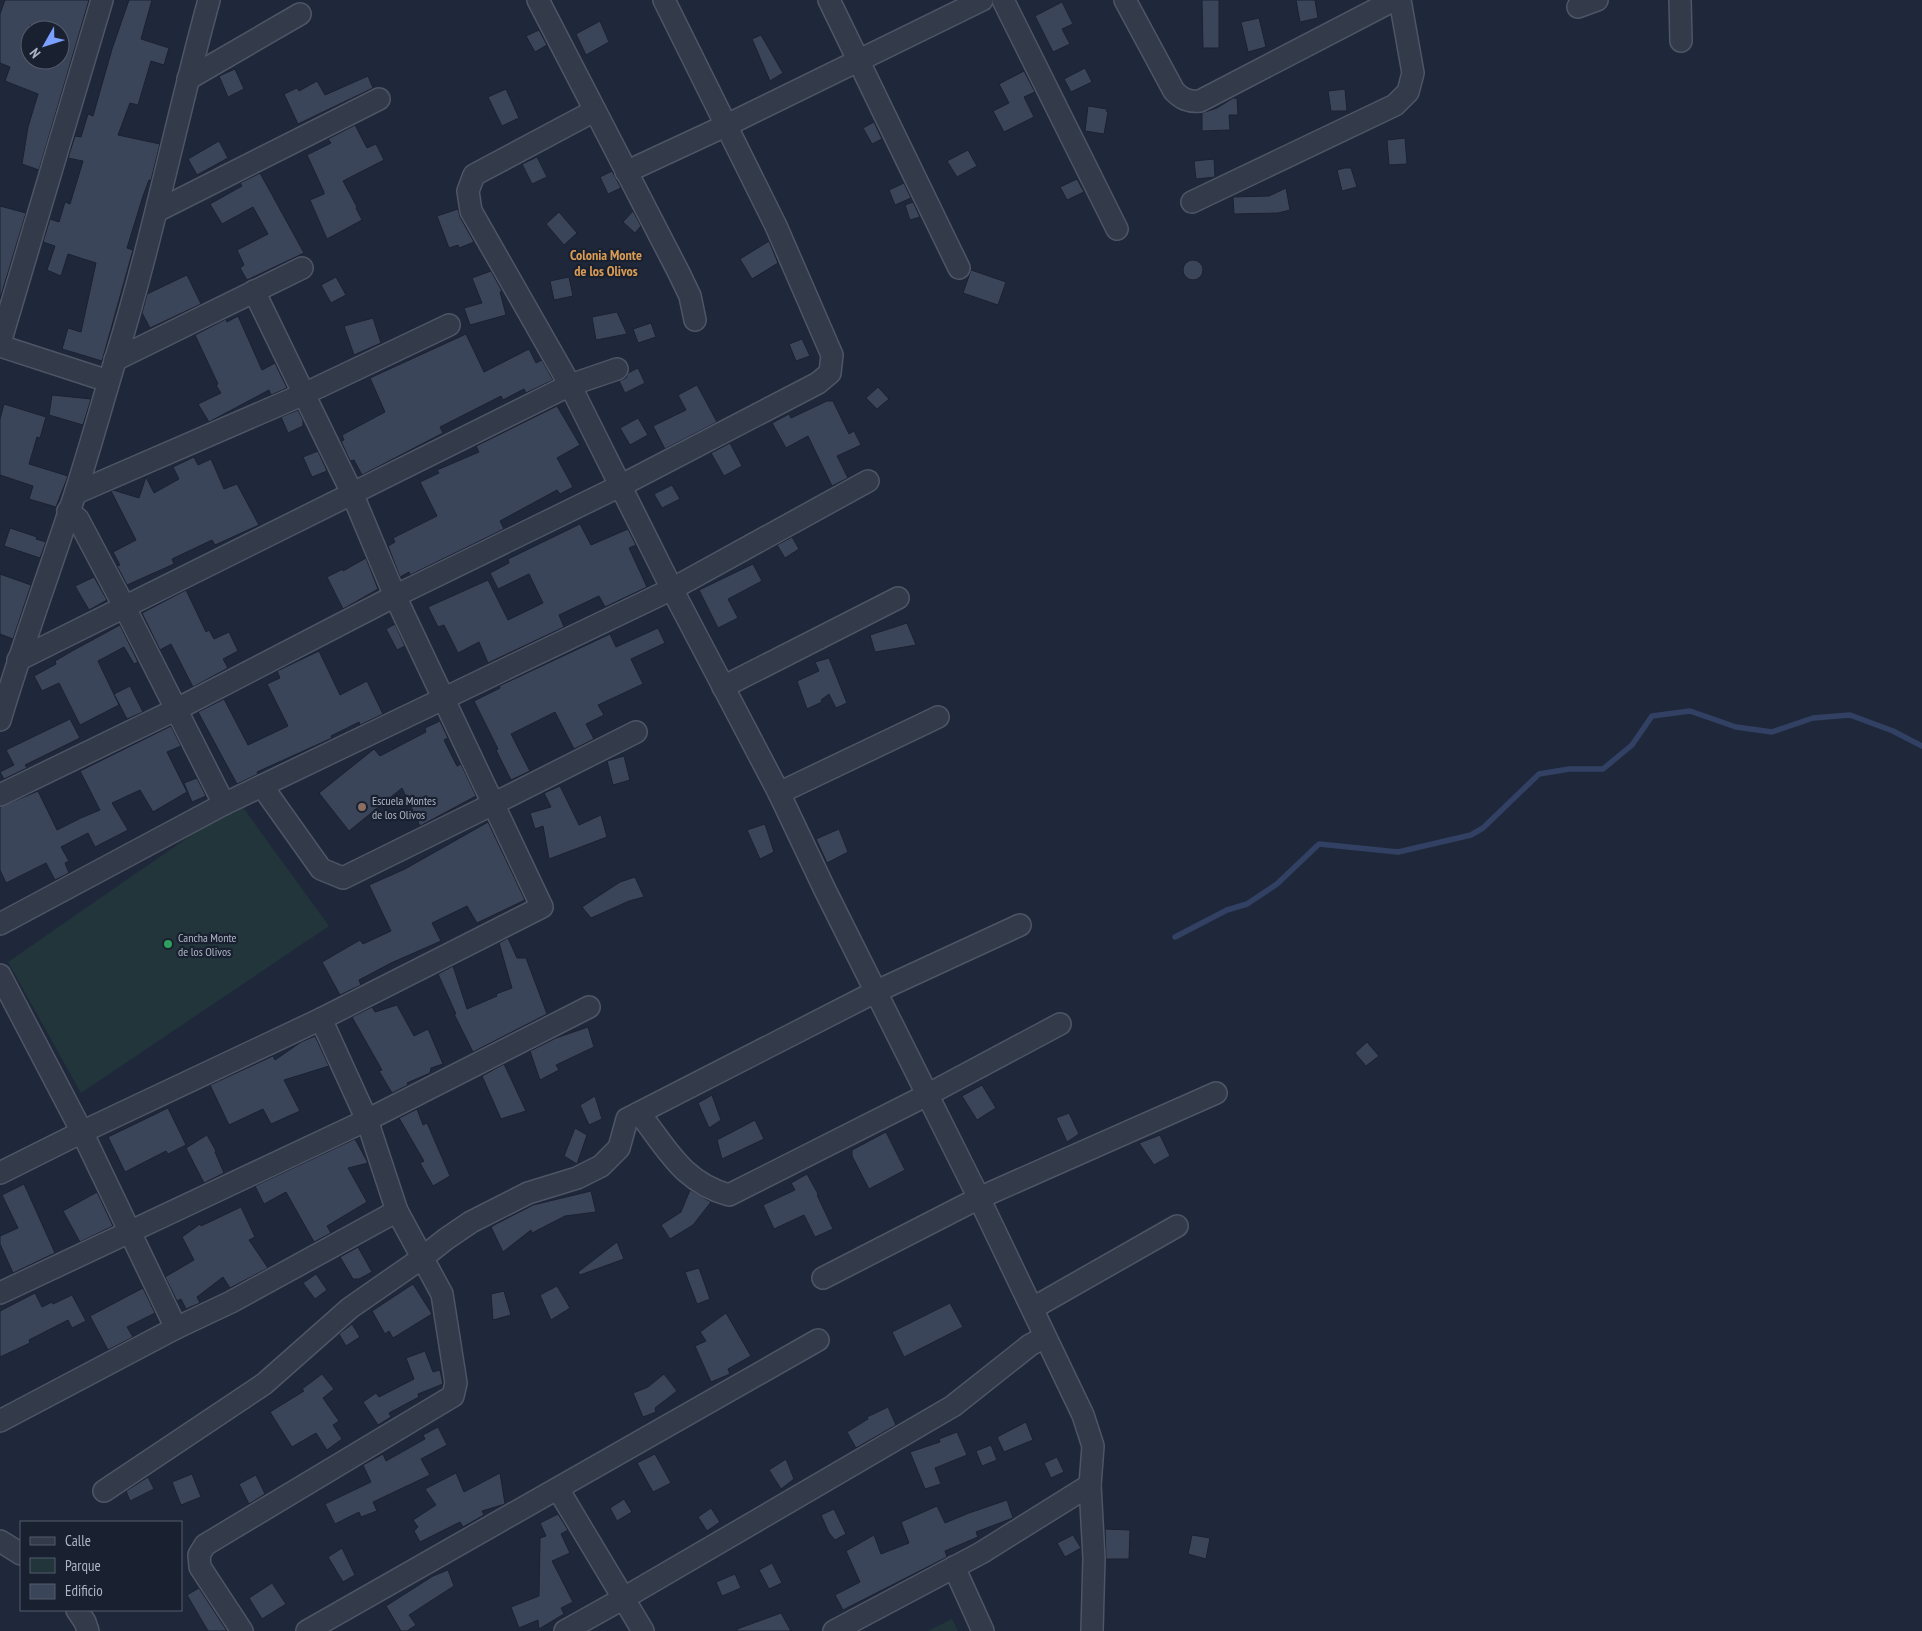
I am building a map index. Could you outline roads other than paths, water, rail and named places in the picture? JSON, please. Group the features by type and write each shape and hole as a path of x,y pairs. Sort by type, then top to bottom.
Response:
{"street":[{"path":"102,0 0,344 108,381"},
{"path":"0,720 18,660 72,502 115,360 157,211 209,0"},
{"path":"538,0 679,273 690,296 695,320"},
{"path":"0,795 177,709 395,596 620,486 818,383 830,373 832,356 776,226 664,0"},
{"path":"829,0 959,268"},
{"path":"626,172 860,61 982,0"},
{"path":"1003,0 1117,229"},
{"path":"1125,0 1174,91 1182,99 1191,102 1200,101 1394,0"},
{"path":"1192,202 1395,105 1408,92 1413,73 1400,0"},
{"path":"1680,0 1682,41"},
{"path":"188,79 300,14"},
{"path":"157,211 379,99"},
{"path":"594,111 474,175 468,191 471,211 570,385 672,589 778,793 1084,1414 1093,1446 1090,1485 1094,1558 1092,1631"},
{"path":"115,360 302,268"},
{"path":"0,1173 321,1019 542,907 395,596 352,493 254,291"},
{"path":"72,502 448,325"},
{"path":"18,660 570,385 617,369"},
{"path":"0,924 224,804 672,589 868,481"},
{"path":"72,502 78,519 224,804"},
{"path":"723,687 898,598"},
{"path":"778,793 938,717"},
{"path":"262,786 321,869 343,878 636,732"},
{"path":"104,1491 264,1384 350,1308 462,1228 528,1194 577,1178 601,1166 619,1148 627,1119 875,992 1020,925"},
{"path":"0,974 82,1132 176,1328"},
{"path":"0,1293 368,1120 589,1007"},
{"path":"242,1631 200,1567 199,1555 205,1545 453,1396 456,1383 442,1294 397,1211 368,1120 321,1019"},
{"path":"639,1112 676,1164 701,1184 729,1194 927,1095 1060,1024"},
{"path":"823,1278 979,1198 1216,1093"},
{"path":"0,1421 176,1328 231,1302 397,1211"},
{"path":"1032,1308 1177,1226"},
{"path":"564,1631 953,1406 1030,1345 1045,1337"},
{"path":"307,1631 818,1340"},
{"path":"834,1631 1012,1535 1090,1485"},
{"path":"558,1489 643,1631"},
{"path":"0,1541 20,1553"},
{"path":"954,1567 983,1631"},
{"path":"78,1611 88,1631"}],"waterway":[{"path":"1175,937 1227,910 1247,904 1277,884 1319,844 1398,852 1471,835 1483,828 1539,774 1569,769 1603,769 1632,745 1652,716 1690,711 1736,727 1772,732 1813,718 1850,715 1893,731 1922,746"}],"place":[{"name":"Escuela Montes de los Olivos","path":"362,807"},
{"name":"Cancha Monte de los Olivos","path":"168,944"}],"district":[{"name":"Colonia Monte de los Olivos","path":"606,264"}]}
